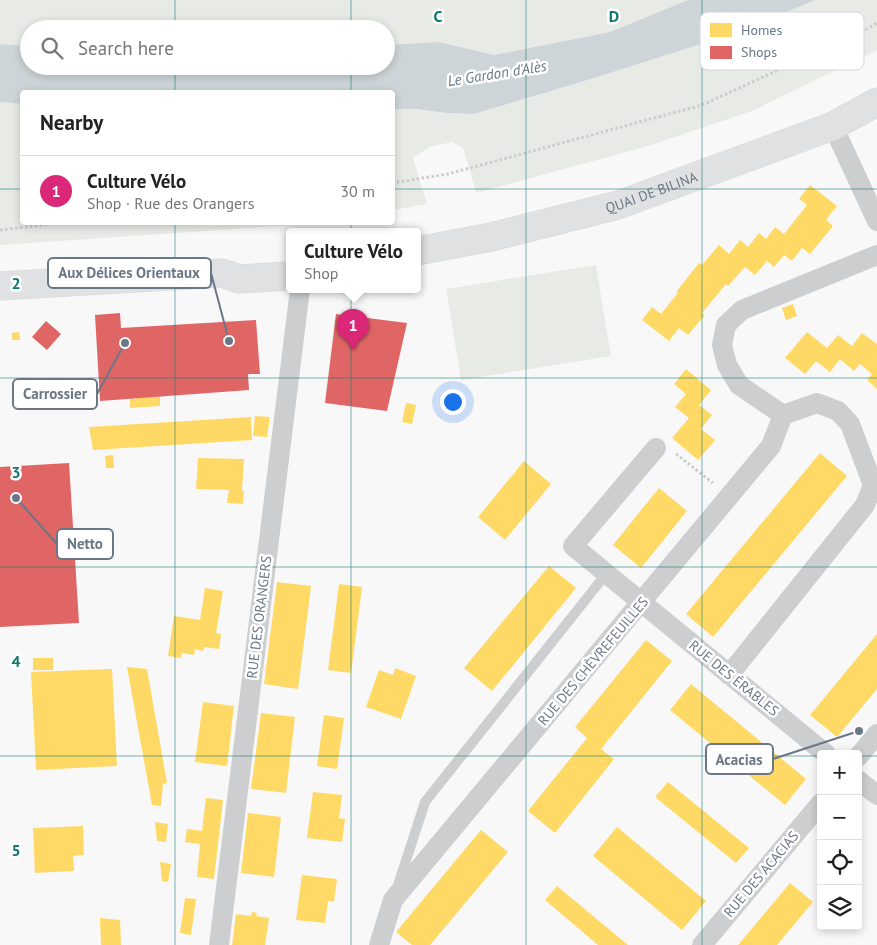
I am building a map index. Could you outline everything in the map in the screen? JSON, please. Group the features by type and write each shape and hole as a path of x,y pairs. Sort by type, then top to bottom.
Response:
{"main road":[{"name":"QUAI DE BILINA","path":"421,250 491,237 618,205 833,126 877,102"},
{"path":"0,286 222,273 240,280 286,276"},
{"path":"0,301 224,291 240,280"}],"street":[{"path":"833,126 877,221"},
{"path":"729,675 864,505 873,485 850,424 838,411 817,403 783,415 739,385 726,365 722,344 726,325 742,310 877,255"},
{"name":"RUE DES ORANGERS","path":"219,945 300,293"},
{"name":"RUE DES CHÈVREFEUILLES","path":"379,945 393,900 770,446 783,415"},
{"name":"RUE DES ÉRABLES","path":"656,448 573,546 821,750"},
{"path":"862,752 877,734"},
{"path":"862,783 877,795"},
{"name":"RUE DES ACACIAS","path":"702,945 817,808"}],"lane":[{"name":"RUE DES CHÈVREFEUILLES","path":"393,900 425,802 606,574"}],"path":[{"path":"864,31 877,23"},
{"path":"395,183 448,174 702,105 779,70"},
{"path":"0,230 43,225"},
{"path":"656,448 674,453 729,496"}],"shaded area":[{"path":"0,0 688,0 610,32 494,55 439,42 395,44 395,20 20,20 20,45 0,44"},
{"path":"816,0 877,0 877,50 864,56 864,12 786,12"},
{"path":"700,44 700,70 836,70 752,111 648,146 476,193 463,148 452,142 429,147 413,158 427,204 395,210 395,109 474,114"},
{"path":"0,102 20,104 20,225 292,225 0,245"},
{"path":"596,265 611,356 461,380 446,289"}],"water":[{"name":"Le Gardon d'Alès","path":"688,0 816,0 786,12 700,12 700,44 474,114 395,109 395,90 20,90 20,104 0,102 0,44 20,45 20,75 395,75 395,44 439,42 494,55 610,32"}],"building: Homes":[{"path":"810,185 837,206 826,220 833,226 810,254 802,248 792,261 784,255 774,267 767,261 755,275 745,267 728,286 726,284 702,313 705,315 688,335 679,328 669,341 642,320 652,307 661,314 699,263 702,265 719,245 729,254 740,240 748,247 759,233 766,239 775,227 784,234 807,205 799,199"},
{"path":"793,304 797,316 786,320 782,308"},
{"path":"19,332 20,340 12,340 12,333"},
{"path":"807,332 827,348 838,335 852,346 862,333 877,344 877,389 867,380 872,374 860,364 854,371 840,359 830,372 816,361 805,374 785,358"},
{"path":"686,369 711,390 699,405 712,415 701,429 715,440 698,460 672,438 689,418 675,407 686,394 674,384"},
{"path":"160,396 160,406 130,408 130,399"},
{"path":"406,403 416,405 412,424 402,422"},
{"path":"255,416 270,417 267,437 253,436"},
{"path":"251,417 252,440 93,450 89,427"},
{"path":"820,453 847,476 713,637 686,614"},
{"path":"113,455 114,468 106,468 105,456"},
{"path":"198,458 244,459 243,504 227,503 229,490 196,489"},
{"path":"524,461 551,484 505,540 478,517"},
{"path":"659,488 687,511 641,568 613,545"},
{"path":"549,566 576,588 492,691 464,668"},
{"path":"277,582 311,586 298,689 264,684"},
{"path":"339,584 362,587 351,673 328,670"},
{"path":"205,588 223,591 216,633 221,634 219,649 204,647 203,651 195,649 194,655 182,653 181,658 168,656 174,616 200,620"},
{"path":"877,634 877,689 837,737 810,715"},
{"path":"646,640 672,661 601,749 614,759 555,833 528,811 587,738 575,727"},
{"path":"33,658 53,658 53,670 33,670"},
{"path":"127,667 147,669 167,783 163,784 161,806 152,805"},
{"path":"395,668 416,676 401,719 366,707 379,670 393,675"},
{"path":"112,669 117,766 36,770 31,672"},
{"path":"691,684 806,779 785,805 670,710"},
{"path":"203,702 234,706 227,766 195,762"},
{"path":"261,713 295,717 286,793 251,789"},
{"path":"324,715 344,718 337,769 317,766"},
{"path":"668,782 749,848 736,863 655,797"},
{"path":"313,792 342,795 339,818 345,819 342,842 307,838"},
{"path":"206,798 223,800 214,879 197,877 200,844 185,842 187,829 202,831"},
{"path":"248,813 281,817 274,877 241,873"},
{"path":"155,822 168,824 166,842 157,841"},
{"path":"83,826 84,855 73,856 74,871 35,873 33,828"},
{"path":"617,827 706,901 682,930 593,856"},
{"path":"481,830 508,852 430,945 412,945 396,932"},
{"path":"160,862 171,864 168,882 162,881"},
{"path":"302,875 337,879 334,902 328,901 325,923 296,920"},
{"path":"790,883 813,902 777,945 738,945"},
{"path":"557,886 628,945 598,945 545,900"},
{"path":"185,898 196,899 191,935 180,933"},
{"path":"252,912 257,913 256,916 269,918 265,945 232,945 236,914 251,916"},
{"path":"100,918 120,920 121,945 101,945"}],"building: Shops":[{"path":"120,313 121,328 256,320 260,374 248,374 249,390 100,401 95,315"},
{"path":"336,314 407,323 387,411 325,403"},
{"path":"46,321 61,334 47,350 32,337"},
{"path":"69,463 79,623 0,627 0,467"}],"place":[{"name":"Aux Délices Orientaux","path":"229,341"},
{"name":"Carrossier","path":"125,343"},
{"name":"Culture Vélo","path":"353,350"},
{"name":"Netto","path":"16,498"},
{"name":"Acacias","path":"859,731"}]}
